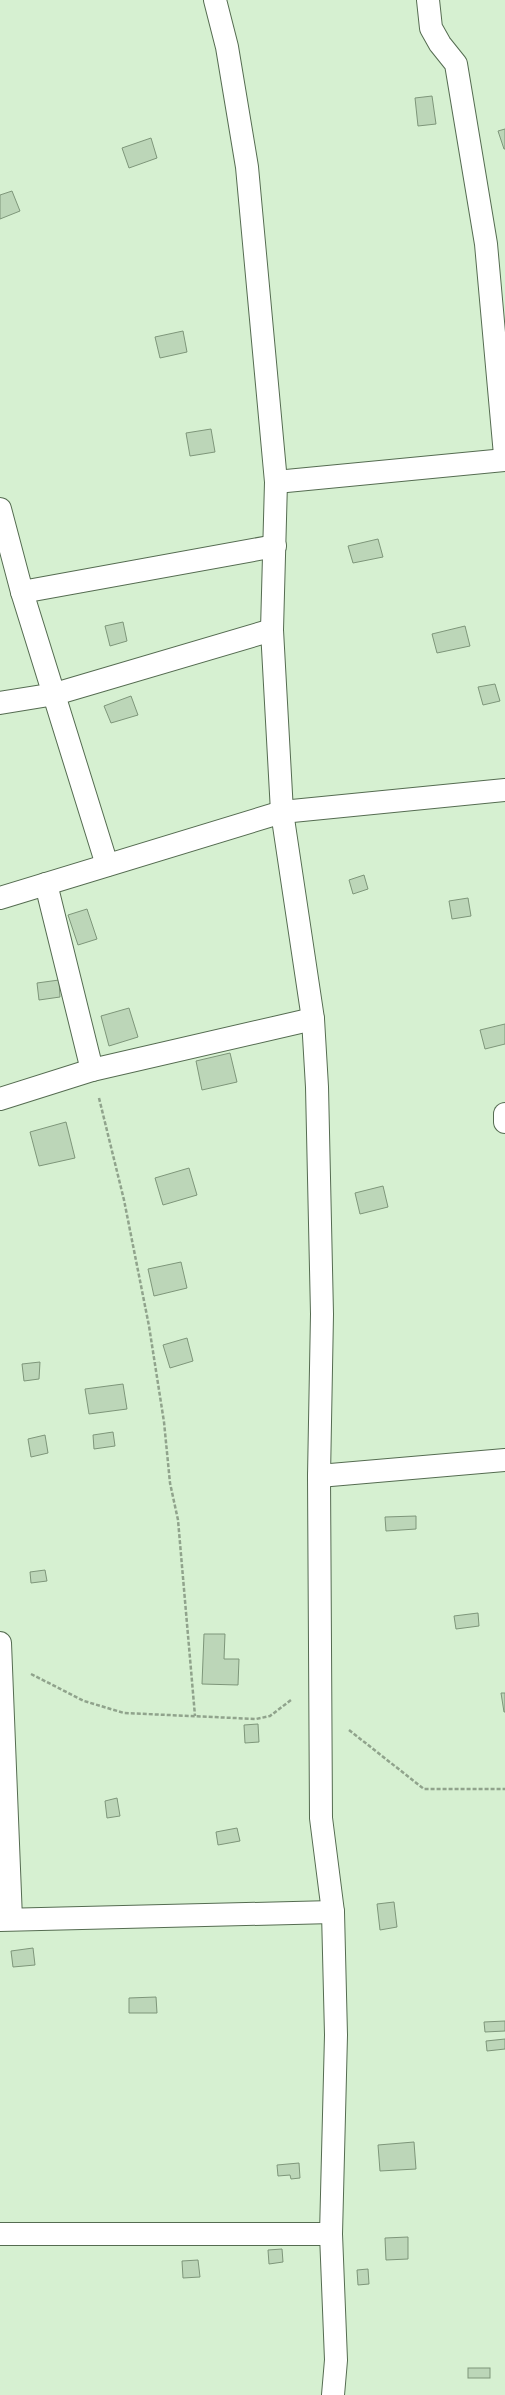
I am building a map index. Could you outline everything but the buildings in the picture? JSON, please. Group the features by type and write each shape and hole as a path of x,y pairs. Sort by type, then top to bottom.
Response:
{"street":[{"path":"215,0 227,47 247,167 276,482 272,630 282,812 313,1019 321,1264 319,1476 322,1818 332,1912 336,2035 331,2234 336,2360 333,2395"},
{"path":"428,0 431,28 440,44 456,64 460,87 486,244 505,455"},
{"path":"276,482 505,460"},
{"path":"0,510 22,592 107,865"},
{"path":"22,592 275,546"},
{"path":"0,704 55,694 272,630"},
{"path":"0,898 282,812 505,790"},
{"path":"46,884 92,1070"},
{"path":"0,1099 92,1070 313,1019"},
{"path":"505,1114 505,1122"},
{"path":"319,1476 505,1460"},
{"path":"0,1649 5,1919 332,1912"},
{"path":"0,2234 331,2234"}],"path":[{"path":"92,1070 124,1200 152,1341 164,1422 170,1483 178,1520 195,1716"},
{"path":"0,1649 23,1670 84,1702 104,1709 124,1713 256,1719 270,1716 291,1700 309,1702 321,1708 424,1789 505,1789"}]}
